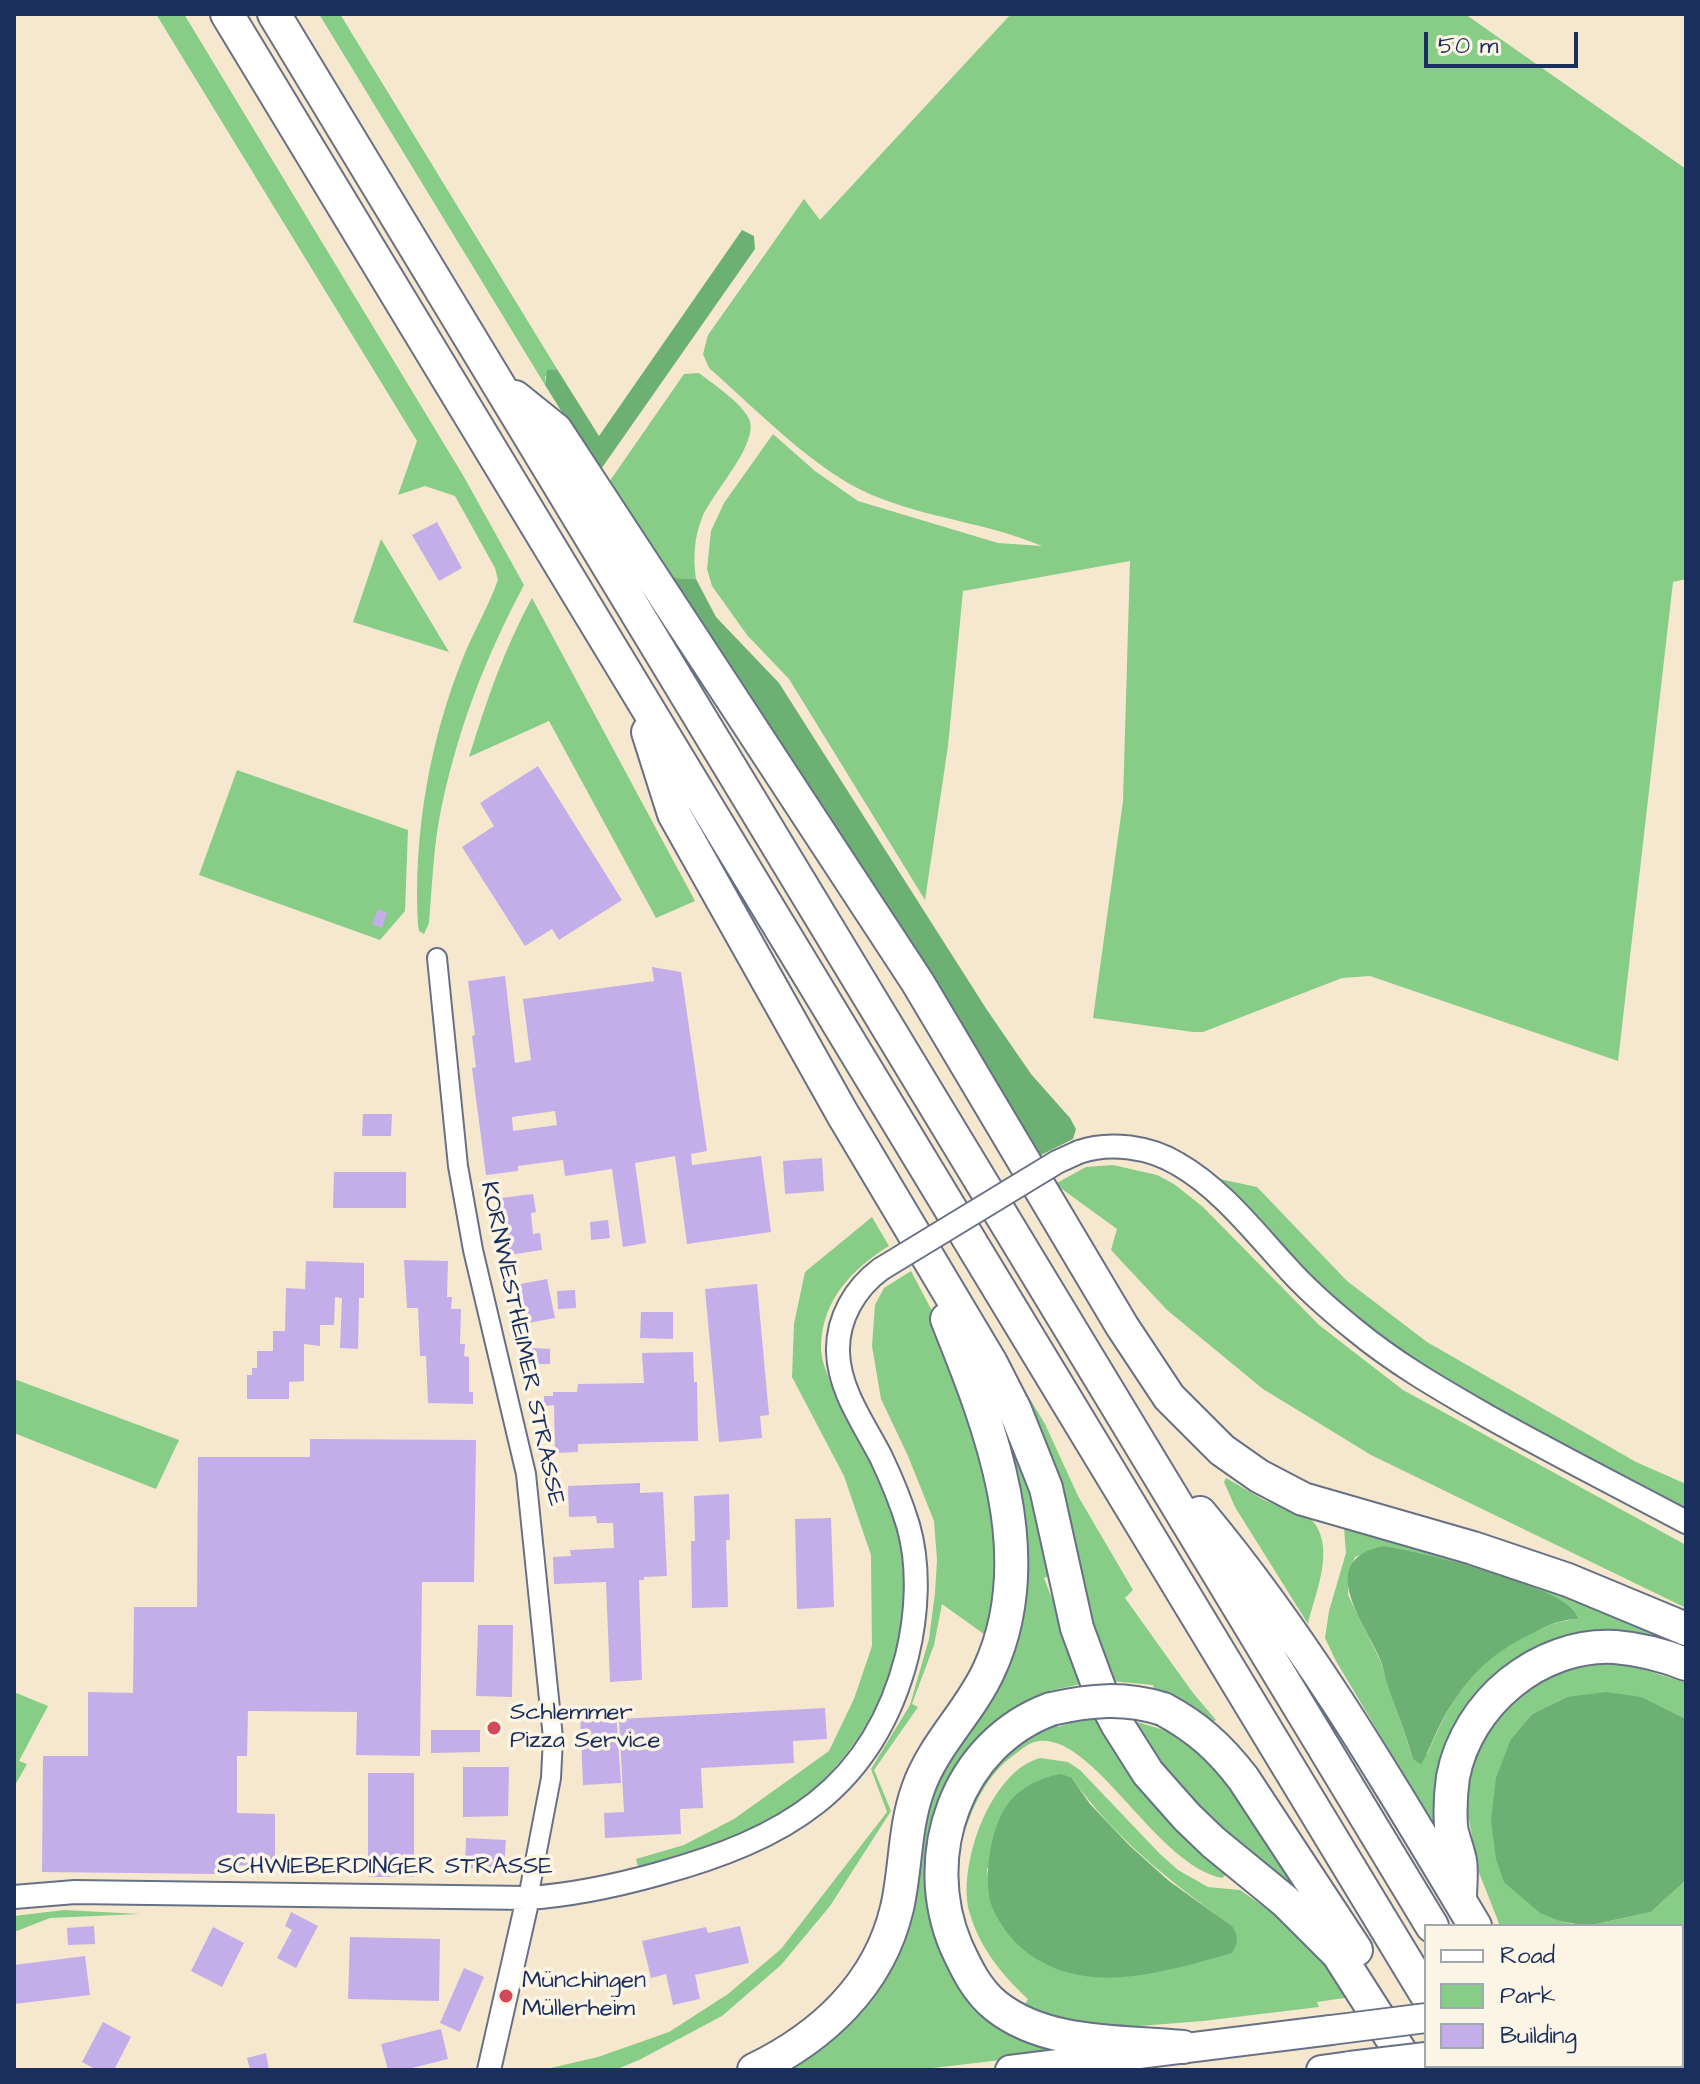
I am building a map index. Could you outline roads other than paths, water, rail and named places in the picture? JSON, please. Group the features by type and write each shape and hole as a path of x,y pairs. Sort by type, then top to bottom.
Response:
{"highway":[{"path":"227,14 1424,1991"},
{"path":"274,14 496,382 567,472 611,513 918,983 1122,1326 1169,1397 1222,1450 1259,1476 1303,1499 1473,1548 1568,1580 1686,1629"},
{"path":"567,472 590,539 1431,1924"},
{"path":"633,683 674,814 842,1113 991,1363 1035,1457 1046,1488 1077,1628 1101,1693 1117,1724 1148,1773 1187,1817 1285,1901 1338,1954 1414,2070"},
{"path":"754,2070 790,2052 823,2028 849,2002 871,1971 888,1937 897,1907 910,1815 919,1786 937,1750 974,1700 991,1666 1002,1632 1009,1592 1010,1555 999,1468 984,1416 946,1317 928,1255"},
{"path":"1131,1430 1272,1604 1328,1685 1467,1914"},
{"path":"1467,1914 1451,1826 1453,1778 1462,1745 1480,1712 1505,1686 1537,1665 1574,1652 1613,1647 1659,1654 1686,1664"},
{"path":"1183,2047 1068,2038 1031,2027 995,2006 982,1993 965,1967 950,1931 941,1876 946,1830 956,1800 983,1755 1019,1725 1051,1709 1107,1700 1163,1709 1208,1737 1224,1752 1356,1951 1424,2063"},
{"path":"1010,2070 1424,2018"},
{"path":"1321,2070 1424,2057"}],"street":[{"name":"KORNWESTHEIMER STRASSE","path":"437,958 461,1180 473,1250 526,1474 553,1738 551,1778 528,1898 489,2070"},
{"name":"SCHWIEBERDINGER STRASSE","path":"14,1897 75,1892 567,1896 706,1861 761,1839 806,1811 835,1787 860,1758 886,1715 901,1681 911,1638 915,1563 908,1525 883,1461 854,1407 843,1378 838,1352 840,1330 847,1311 858,1291 881,1269 1057,1162 1096,1146 1148,1151 1182,1166 1213,1190 1314,1295 1356,1332 1401,1365 1570,1462 1686,1522"}],"place":[{"name":"Schlemmer Pizza Service","path":"494,1728"},
{"name":"Münchingen Müllerheim","path":"506,1996"}]}
